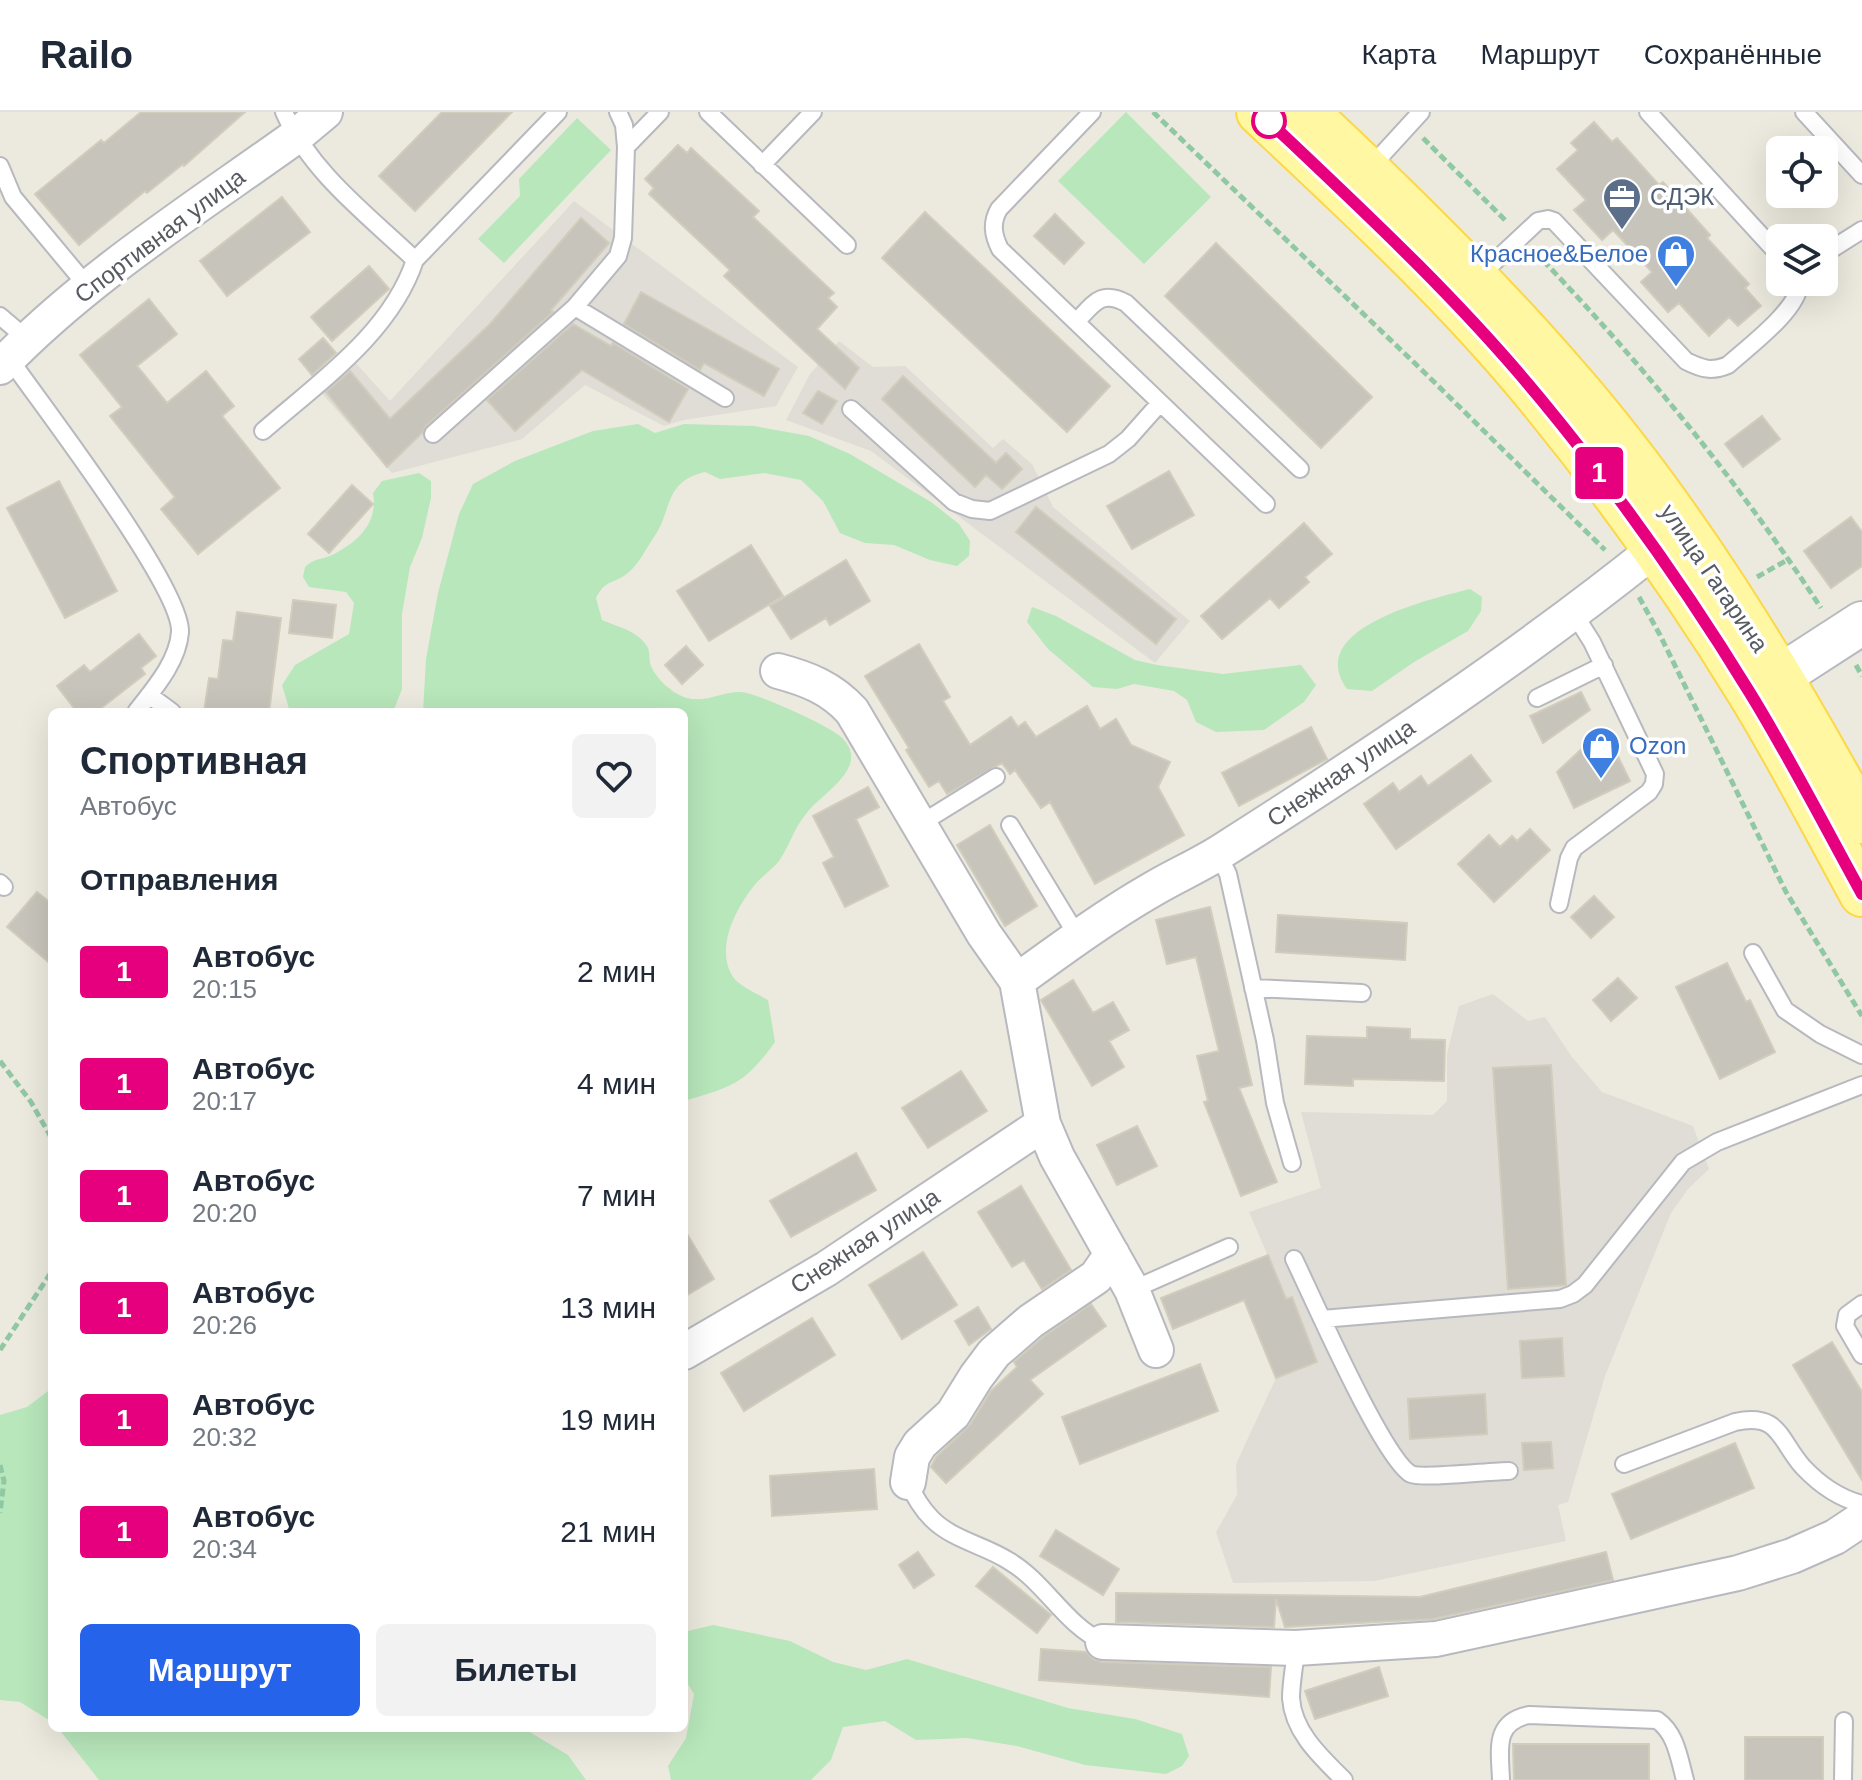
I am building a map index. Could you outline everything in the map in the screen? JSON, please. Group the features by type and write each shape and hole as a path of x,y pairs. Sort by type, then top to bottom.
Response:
{"main road":[{"name":"улица Гагарина","path":"1259,112 1449,296 1669,539"},
{"name":"улица Гагарина","path":"1306,112 1477,279 1563,373 1765,685 1862,821"},
{"name":"улица Гагарина","path":"1765,685 1862,894"}],"street":[{"name":"Спортивная улица","path":"12,355 88,287 290,124 325,112"},
{"name":"Снежная улица","path":"1017,981 1078,937 1153,889 1218,854 1428,714 1573,612 1669,539"},
{"path":"1765,685 1862,623"},
{"path":"778,671 810,680 837,695 852,711 984,934 1017,981 1043,1124 1057,1157 1132,1290 1156,1350"},
{"name":"Снежная улица","path":"688,1350 826,1269 1043,1124"},
{"path":"908,1482 912,1457 920,1444 953,1414 994,1353 1031,1321 1096,1277 1112,1254"},
{"path":"1103,1642 1296,1648 1436,1639 1738,1573 1792,1556 1835,1537 1862,1519"}],"lane":[{"path":"263,431 348,356 392,308 407,286 415,260 558,112"},
{"path":"433,434 575,307 618,256 623,238 626,147 624,125 618,112"},
{"path":"626,147 660,112"},
{"path":"708,112 847,245"},
{"path":"762,165 813,112"},
{"path":"1092,112 999,209 993,223 996,241 1000,249 1266,504"},
{"path":"1648,112 1766,241"},
{"path":"1804,112 1862,175"},
{"path":"1368,170 1416,119"},
{"path":"290,124 323,173 415,260"},
{"path":"0,166 13,197 88,287"},
{"path":"1477,279 1538,221 1554,221 1686,361 1715,370 1728,365 1791,307 1797,296"},
{"path":"1838,245 1862,230"},
{"path":"1076,322 1098,300 1115,297 1126,303 1300,469"},
{"path":"575,307 725,398"},
{"path":"0,316 12,355 165,586 177,613 180,630 173,658 139,708"},
{"path":"851,409 954,502 972,509 990,511 1109,454 1128,439 1160,403"},
{"path":"1559,904 1574,848 1649,792 1654,784 1653,766 1587,632 1573,612"},
{"path":"1537,698 1604,665"},
{"path":"149,695 167,708"},
{"path":"920,824 996,777"},
{"path":"1010,825 1078,937"},
{"path":"1218,854 1228,874 1265,1040 1275,1103 1292,1163"},
{"path":"1753,953 1785,1010 1820,1034 1862,1055"},
{"path":"1253,988 1362,993"},
{"path":"1322,1319 1560,1299 1573,1294 1585,1285 1660,1188 1690,1157 1717,1142 1862,1085"},
{"path":"1132,1290 1229,1247"},
{"path":"1294,1259 1369,1415 1400,1466 1414,1476 1509,1471"},
{"path":"1862,1304 1847,1315 1845,1326 1862,1355"},
{"path":"1624,1464 1735,1422 1750,1419 1765,1421 1776,1428 1801,1465 1821,1486 1862,1504"},
{"path":"908,1482 917,1503 933,1520 959,1538 1018,1567 1086,1635 1103,1642"},
{"path":"1296,1648 1291,1698 1297,1722 1313,1749 1344,1780"},
{"path":"1501,1780 1501,1739 1505,1727 1513,1718 1529,1715 1657,1720 1666,1726 1672,1736 1685,1780"},
{"path":"1843,1780 1844,1721"}],"path":[{"path":"1153,112 1604,548"},
{"path":"1416,119 1629,355 1698,439 1789,559"},
{"path":"1660,635 1786,892 1862,1016"},
{"path":"0,1061 31,1102 48,1132"},
{"path":"0,1350 48,1277"},
{"path":"0,1465 4,1481 0,1513"}],"shaded area":[{"path":"574,201 798,367 776,406 664,426 585,385 522,439 392,473 318,389 353,360 390,401"},
{"path":"839,341 873,367 905,366 993,448 1003,439 1032,464 1053,507 1190,621 1155,663 871,451 786,420 810,374"},
{"path":"1493,994 1528,1021 1545,1017 1572,1057 1602,1092 1693,1126 1709,1169 1688,1189 1671,1213 1605,1376 1568,1502 1558,1505 1566,1541 1374,1581 1233,1583 1216,1532 1237,1495 1236,1464 1276,1378 1244,1300 1280,1284 1249,1212 1321,1188 1301,1112 1433,1115 1447,1101 1447,1054 1459,1006"}],"green space":[{"path":"1126,112 1211,197 1144,264 1058,181"},
{"path":"577,118 611,150 504,263 478,239 520,196 519,179"},
{"path":"638,424 655,433 684,424 754,426 809,436 850,454 931,502 959,524 970,541 969,556 957,566 930,560 894,545 865,543 840,533 823,501 801,480 764,473 720,479 705,472 682,483 675,490 660,527 633,569 603,587 596,598 602,620 639,637 648,648 654,671 676,693 694,699 734,692 749,694 823,725 841,737 849,748 851,759 848,769 802,819 779,861 746,896 730,930 726,954 728,966 740,984 768,1000 775,1042 755,1067 736,1082 688,1100 688,708 423,708 426,659 438,593 459,514 473,484 515,461 593,431"},
{"path":"419,473 431,481 431,498 422,538 410,567 402,614 402,689 395,708 289,708 282,685 295,665 349,634 354,603 346,592 309,587 303,577 305,567 334,554 359,537 373,513 373,493 382,481"},
{"path":"1470,589 1482,597 1481,611 1468,631 1372,691 1347,689 1338,668 1342,649 1356,633 1402,609"},
{"path":"1032,607 1056,616 1135,660 1223,674 1301,665 1316,685 1304,702 1264,730 1216,732 1196,722 1187,700 1174,691 1134,684 1117,689 1093,687 1048,649 1027,622"},
{"path":"48,1391 48,1720 20,1702 0,1700 0,1415 27,1407"},
{"path":"713,1625 790,1641 833,1662 866,1670 907,1659 1068,1708 1135,1719 1182,1734 1189,1756 1182,1766 1166,1774 1085,1765 1017,1746 967,1738 916,1740 885,1721 843,1727 831,1760 811,1780 671,1780 668,1766 686,1738 694,1694 688,1684 688,1631"},
{"path":"61,1732 530,1732 568,1755 586,1780 99,1780"}],"building":[{"path":"141,112 245,112 184,166 147,193 145,191 79,245 35,194"},
{"path":"442,112 512,112 415,211 379,176"},
{"path":"1594,122 1612,142 1617,138 1659,185 1663,182 1710,235 1707,238 1749,284 1745,288 1761,306 1738,326 1729,317 1709,336 1679,303 1668,312 1641,282 1652,272 1613,230 1602,240 1574,210 1586,200 1557,169 1578,150 1571,143"},
{"path":"678,145 687,153 691,148 759,211 753,217 834,293 828,298 837,307 817,329 859,368 845,389 724,276 730,270 649,194 654,188 645,179"},
{"path":"282,197 310,232 227,296 200,261"},
{"path":"925,212 1110,386 1067,432 882,258"},
{"path":"1055,214 1084,243 1064,264 1034,236"},
{"path":"581,218 609,243 551,310 553,312 426,426 387,467 326,392 350,371 390,419 490,324"},
{"path":"1216,243 1372,397 1321,448 1165,296"},
{"path":"369,266 389,289 332,341 311,317"},
{"path":"641,292 779,369 764,396 704,363 700,370 624,324"},
{"path":"149,299 177,334 137,366 167,403 206,371 234,406 222,416 280,488 198,554 161,509 175,497 110,416 122,407 80,355"},
{"path":"573,324 611,346 613,343 688,389 669,422 582,370 515,431 487,400"},
{"path":"323,338 336,353 312,375 299,359"},
{"path":"903,376 996,463 1006,453 1022,469 1002,489 986,475 975,487 882,399"},
{"path":"818,391 837,401 822,424 803,413"},
{"path":"1762,416 1780,439 1743,467 1725,444"},
{"path":"1169,471 1194,515 1132,549 1107,506"},
{"path":"59,481 117,591 65,618 7,508"},
{"path":"352,485 373,504 329,553 308,534"},
{"path":"1036,507 1176,619 1156,644 1016,532"},
{"path":"1851,517 1862,532 1862,566 1831,588 1804,551"},
{"path":"1304,523 1332,554 1305,577 1309,582 1279,608 1270,598 1222,639 1201,616"},
{"path":"751,545 783,596 709,641 677,591"},
{"path":"846,560 870,601 830,625 826,618 791,639 770,606"},
{"path":"293,600 336,605 332,638 289,633"},
{"path":"237,612 281,618 270,708 205,708 209,678 218,679 223,640 233,641"},
{"path":"139,634 156,656 141,668 145,674 101,708 74,708 57,686 84,665 90,672"},
{"path":"919,644 950,697 943,701 970,745 1011,717 1018,727 1025,722 1036,737 1087,706 1100,729 1116,719 1131,745 1170,762 1158,787 1184,835 1095,884 1050,802 1041,808 1015,770 1010,774 1002,763 947,794 939,781 929,787 865,676"},
{"path":"686,646 703,665 682,684 665,665"},
{"path":"1581,692 1590,710 1543,743 1530,716"},
{"path":"1311,727 1327,759 1239,806 1222,773"},
{"path":"1604,728 1630,781 1574,808 1557,772"},
{"path":"1471,755 1491,781 1396,849 1364,804 1393,783 1399,792 1421,776 1428,786"},
{"path":"868,787 879,807 856,819 888,886 845,907 823,863 834,857 813,816"},
{"path":"990,825 1037,906 1005,926 957,845"},
{"path":"1530,829 1550,850 1494,902 1458,864 1489,835 1500,847 1512,836 1517,841"},
{"path":"37,892 48,901 48,962 7,927"},
{"path":"1594,896 1614,917 1591,938 1571,917"},
{"path":"1210,907 1252,1085 1239,1088 1277,1182 1241,1196 1204,1102 1208,1101 1197,1056 1219,1051 1196,957 1167,964 1156,920"},
{"path":"1278,915 1407,923 1405,960 1276,952"},
{"path":"1727,963 1746,1002 1750,1000 1775,1052 1720,1079 1676,987"},
{"path":"1618,978 1637,998 1611,1021 1593,1000"},
{"path":"1073,980 1093,1013 1113,1002 1129,1030 1109,1041 1124,1067 1092,1086 1041,1000"},
{"path":"1367,1027 1410,1029 1410,1039 1445,1040 1444,1081 1353,1079 1353,1086 1305,1084 1307,1036 1367,1038"},
{"path":"1551,1065 1566,1285 1508,1289 1493,1068"},
{"path":"961,1071 987,1111 928,1148 902,1108"},
{"path":"1137,1126 1157,1166 1117,1185 1097,1145"},
{"path":"856,1153 876,1190 791,1237 770,1201"},
{"path":"1021,1186 1071,1270 1042,1289 1024,1260 1012,1267 978,1212"},
{"path":"688,1236 714,1279 688,1295"},
{"path":"923,1252 957,1305 902,1339 869,1285"},
{"path":"1268,1255 1286,1299 1292,1297 1317,1362 1276,1378 1244,1300 1173,1329 1161,1298"},
{"path":"1091,1304 1106,1326 1030,1380 1043,1394 946,1483 931,1467 936,1457 970,1425 991,1391 1017,1367 1014,1362 1043,1337"},
{"path":"978,1307 991,1329 969,1345 955,1321"},
{"path":"812,1318 835,1355 744,1411 721,1373"},
{"path":"1562,1338 1564,1376 1522,1378 1520,1341"},
{"path":"1832,1342 1862,1392 1862,1480 1793,1365"},
{"path":"1200,1364 1218,1411 1080,1464 1062,1417"},
{"path":"1485,1394 1487,1434 1410,1439 1408,1399"},
{"path":"1551,1442 1553,1468 1524,1470 1522,1443"},
{"path":"1735,1443 1754,1488 1631,1539 1612,1494"},
{"path":"874,1469 877,1509 772,1516 770,1476"},
{"path":"1056,1530 1119,1569 1103,1595 1040,1556"},
{"path":"918,1552 934,1575 914,1588 899,1565"},
{"path":"1606,1552 1613,1580 1433,1619 1285,1627 1276,1599 1274,1627 1116,1622 1116,1593 1420,1597"},
{"path":"993,1567 1051,1615 1037,1633 976,1586"},
{"path":"1041,1649 1086,1652 1102,1662 1271,1667 1269,1697 1039,1680"},
{"path":"1379,1667 1388,1696 1315,1719 1305,1691"},
{"path":"1745,1737 1823,1737 1823,1780 1745,1780"},
{"path":"1513,1744 1649,1744 1649,1780 1514,1780"}],"bus line":[{"name":"1","path":"1259,112 1449,296 1538,395 1611,489 1655,549 1751,694 1862,894"}],"place":[{"name":"СДЭК","path":"1622,231"},
{"name":"Красное&Белое","path":"1676,288"},
{"name":"Ozon","path":"1601,780"}]}
